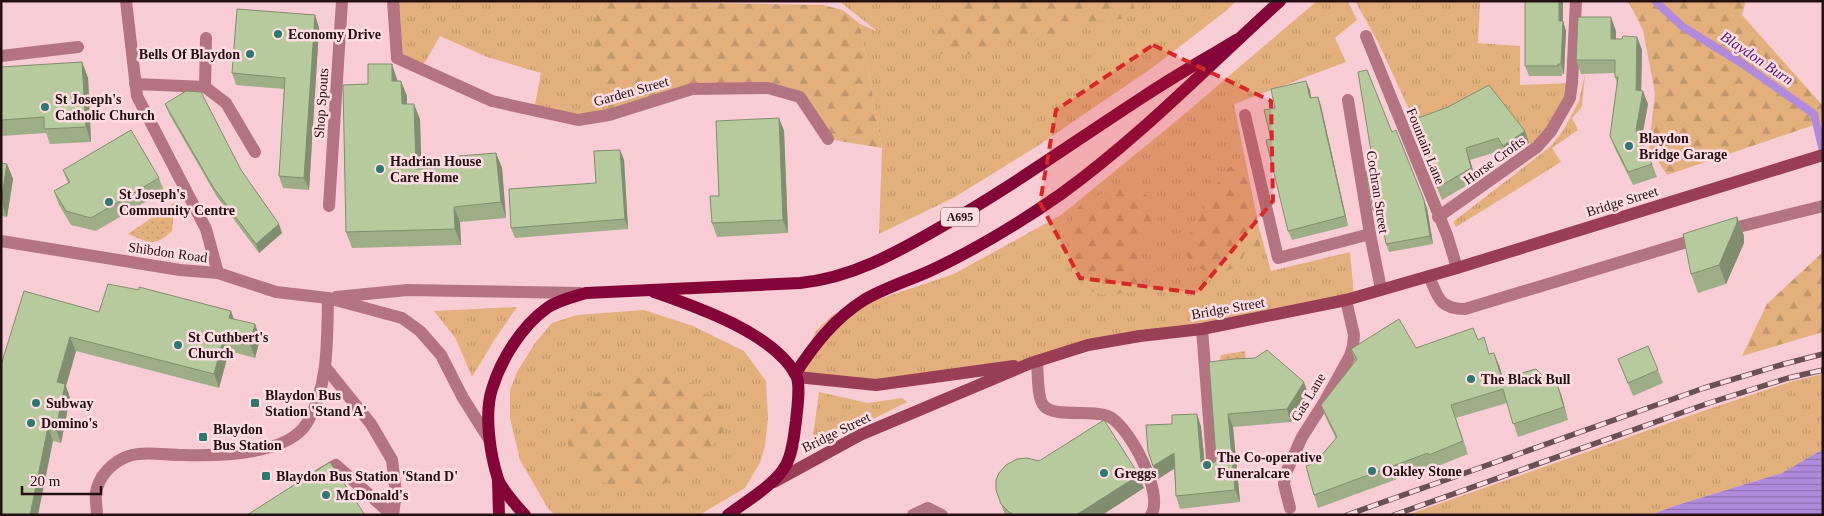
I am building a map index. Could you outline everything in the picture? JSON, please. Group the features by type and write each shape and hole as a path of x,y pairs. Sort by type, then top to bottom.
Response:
{"main road":[{"name":"A695","path":"796,375 810,351 838,320 865,300 934,269 986,242 1054,199 1128,141 1280,1"},
{"name":"A695","path":"646,290 822,281 848,273 887,256 971,210 1036,169 1144,96 1236,40"},
{"name":"Bridge Street","path":"768,486 860,435 1034,362 1088,345 1140,336 1202,329 1346,300 1461,267 1823,155"},
{"path":"498,515 498,480 489,438 488,411 492,389 513,344 533,320 548,308 564,299 586,293 646,290 704,310 764,341 779,354 796,375 797,412 790,456 785,466 768,486 730,514"},
{"name":"Bridge Street","path":"796,375 876,385 1034,362"},
{"path":"498,480 525,515"}],"street":[{"path":"126,1 137,96 206,230 218,273"},
{"name":"Shop Spouts","path":"329,206 342,1"},
{"name":"Garden Street","path":"393,1 397,58 492,101 578,120 609,115 692,89 768,88 800,97 828,139"},
{"name":"Horse Crofts","path":"1438,217 1537,148 1551,131 1570,98 1576,1"},
{"name":"Fountain Lane","path":"1366,36 1438,217 1461,267"},
{"path":"205,87 206,38"},
{"path":"1,56 78,47"},
{"path":"135,84 205,87 226,104 255,152"},
{"name":"Cochran Street","path":"1348,100 1381,289"},
{"path":"1245,115 1278,258 1370,234"},
{"path":"1430,276 1439,300 1453,309 1465,309 1737,227 1823,206"},
{"name":"Shibdon Road","path":"1,241 180,270 218,273 276,292 328,298"},
{"path":"328,298 407,290 586,293"},
{"path":"97,515 96,490 102,477 111,466 125,457 138,454 184,455 248,452 283,444 295,436 306,424 315,406 326,368 328,298"},
{"path":"328,298 402,318 420,331 441,355 463,398 489,438"},
{"name":"Gas Lane","path":"1290,508 1284,484 1285,474 1302,437 1329,394 1350,356 1353,346 1354,335 1346,300"},
{"path":"1202,329 1213,471"},
{"path":"1034,362 1041,401 1046,408 1053,411 1085,412 1108,416 1124,429 1138,451 1152,486 1154,510 1150,515"},
{"path":"326,368 372,424 392,460 396,493 392,515"},
{"path":"310,480 336,465 392,515"},
{"path":"913,515 928,508 942,515"}],"highlighted area":[{"path":"1153,45 1271,101 1273,201 1197,293 1080,278 1040,203 1056,110"}],"green space":[{"path":"393,1 604,1 595,19 609,115 578,120 534,110 541,73 487,57 440,36 421,69 397,58"},
{"path":"604,1 823,5 843,10 860,24 882,148 828,139 800,97 768,88 692,89 609,115 591,58 595,19"},
{"path":"839,1 1236,1 1152,68 1036,147 955,197 879,234 882,148 860,24 878,32"},
{"path":"962,1 1132,1 1136,11 1121,19 1086,22 1070,32 1039,40 1015,41 989,52 964,55 942,54 935,51 936,30 953,8"},
{"path":"1317,1 1348,1 1357,20 1335,38 1346,62 1234,104 1259,228 1271,271 1350,252 1354,297 1024,363 876,385 795,377 816,331 834,314 954,274 1061,215 1175,122"},
{"path":"1355,1 1480,1 1478,43 1520,46 1520,85 1572,83 1570,98 1533,147 1493,97 1420,133 1378,42"},
{"path":"1628,1 1746,1 1742,15 1823,106 1823,122 1667,175 1649,147 1655,93 1643,30"},
{"path":"1585,74 1582,107 1572,118 1578,130 1552,148 1561,162 1456,227 1453,222 1551,146 1564,129 1579,101"},
{"path":"1242,160 1256,214 1260,247 1245,252 1240,266 1231,270 1215,273 1202,270 1183,251 1185,238 1196,227 1209,196 1227,169"},
{"path":"1133,186 1151,199 1157,214 1156,230 1145,238 1140,248 1138,290 1109,295 1093,292 1086,288 1076,276 1068,254 1075,213 1082,204 1095,196"},
{"path":"175,202 172,231 161,240 151,242 128,234"},
{"path":"1823,252 1823,332 1742,356 1767,304"},
{"path":"517,307 472,377 456,339 434,311"},
{"path":"644,310 693,326 744,351 766,381 768,418 765,446 760,463 745,488 699,515 556,515 549,510 520,460 510,418 510,390 517,372 535,343 552,323 577,315"},
{"path":"1245,351 1247,369 1218,366 1221,355"},
{"path":"1823,374 1823,449 1782,473 1674,506 1651,515 1407,515 1703,411 1793,381"},
{"path":"658,375 682,379 696,385 707,396 719,403 728,415 723,431 705,459 687,473 651,488 637,489 601,482 582,473 575,466 570,455 568,443 568,429 571,419 581,403 611,385 624,380"},
{"path":"819,392 868,403 902,398 907,402 811,450"}],"shaded area":[{"path":"1823,449 1823,515 1651,515 1674,506 1782,473"}],"building":[{"path":"1525,1 1559,1 1559,21 1563,21 1561,64 1558,64 1558,66 1525,66"},
{"path":"237,9 315,15 304,178 279,176 285,78 232,73"},
{"path":"1578,17 1611,17 1611,39 1622,39 1623,36 1637,37 1636,90 1643,91 1636,130 1652,164 1628,172 1610,136 1618,77 1615,77 1615,60 1576,60"},
{"name":"St Joseph's Catholic Church","path":"82,62 86,127 44,129 44,117 1,120 1,67"},
{"name":"Hadrian House Care Home","path":"368,64 392,64 392,81 401,81 402,104 414,104 416,169 460,167 459,156 496,153 501,202 454,207 455,229 346,232 343,85 368,84"},
{"path":"1367,70 1392,132 1396,130 1424,200 1430,236 1386,244 1380,209 1373,210 1366,172 1372,170 1371,151 1358,72"},
{"path":"1306,81 1310,98 1318,97 1345,216 1288,231 1266,140 1271,139 1264,110 1275,108 1271,89"},
{"path":"1489,85 1525,131 1503,146 1498,138 1466,148 1471,168 1437,188 1410,121 1448,107"},
{"path":"186,91 201,92 241,170 279,224 256,244 213,187 165,104"},
{"path":"779,118 783,220 712,223 710,196 719,196 716,121"},
{"path":"131,130 159,178 91,218 66,211 54,191 70,182 63,170"},
{"path":"620,150 625,219 511,228 509,189 596,183 594,151"},
{"path":"1,163 7,164 1,201"},
{"path":"1737,217 1737,223 1719,265 1691,274 1683,234"},
{"path":"108,284 139,290 139,287 231,311 229,318 255,324 250,344 224,337 214,374 70,337 57,382 65,384 56,429 48,427 30,515 1,515 1,365 24,291 99,312"},
{"path":"1399,319 1416,348 1473,328 1478,340 1484,337 1489,354 1494,353 1502,379 1536,369 1550,383 1556,381 1564,407 1513,424 1503,389 1451,405 1463,441 1429,455 1428,453 1314,495 1306,466 1315,463 1337,437 1321,405 1357,359 1351,349"},
{"path":"1648,346 1658,370 1628,383 1618,359"},
{"name":"The Co-operative Funeralcare","path":"1267,350 1304,382 1287,409 1228,414 1235,490 1176,496 1174,453 1153,466 1148,451 1146,425 1172,424 1172,415 1197,414 1201,462 1208,466 1215,462 1209,362 1255,358"},
{"path":"1104,420 1139,475 1076,515 1015,515 1001,504 996,490 996,480 1006,465 1017,459 1027,458 1039,461"},
{"path":"330,462 365,515 247,515"}],"waterway":[{"name":"Blaydon Burn","path":"1655,1 1683,27 1743,64 1814,114 1823,151"}],"railway":[{"path":"1347,515 1704,388 1823,354"},
{"path":"1394,515 1709,403 1788,378 1823,370"}],"place":[{"name":"Economy Drive","path":"278,34"},
{"name":"Bells Of Blaydon","path":"250,54"},
{"name":"St Joseph's Catholic Church","path":"45,107"},
{"name":"Blaydon Bridge Garage","path":"1629,146"},
{"name":"Hadrian House Care Home","path":"380,169"},
{"name":"St Joseph's Community Centre","path":"109,202"},
{"name":"St Cuthbert's Church","path":"178,345"},
{"name":"The Black Bull","path":"1471,379"},
{"name":"Subway","path":"36,403"},
{"name":"Blaydon Bus Station 'Stand A'","path":"255,403"},
{"name":"Domino's","path":"31,423"},
{"name":"Blaydon Bus Station","path":"203,437"},
{"name":"The Co-operative Funeralcare","path":"1207,465"},
{"name":"Oakley Stone","path":"1372,471"},
{"name":"Greggs","path":"1104,473"},
{"name":"Blaydon Bus Station 'Stand D'","path":"266,476"},
{"name":"McDonald's","path":"326,495"}]}
